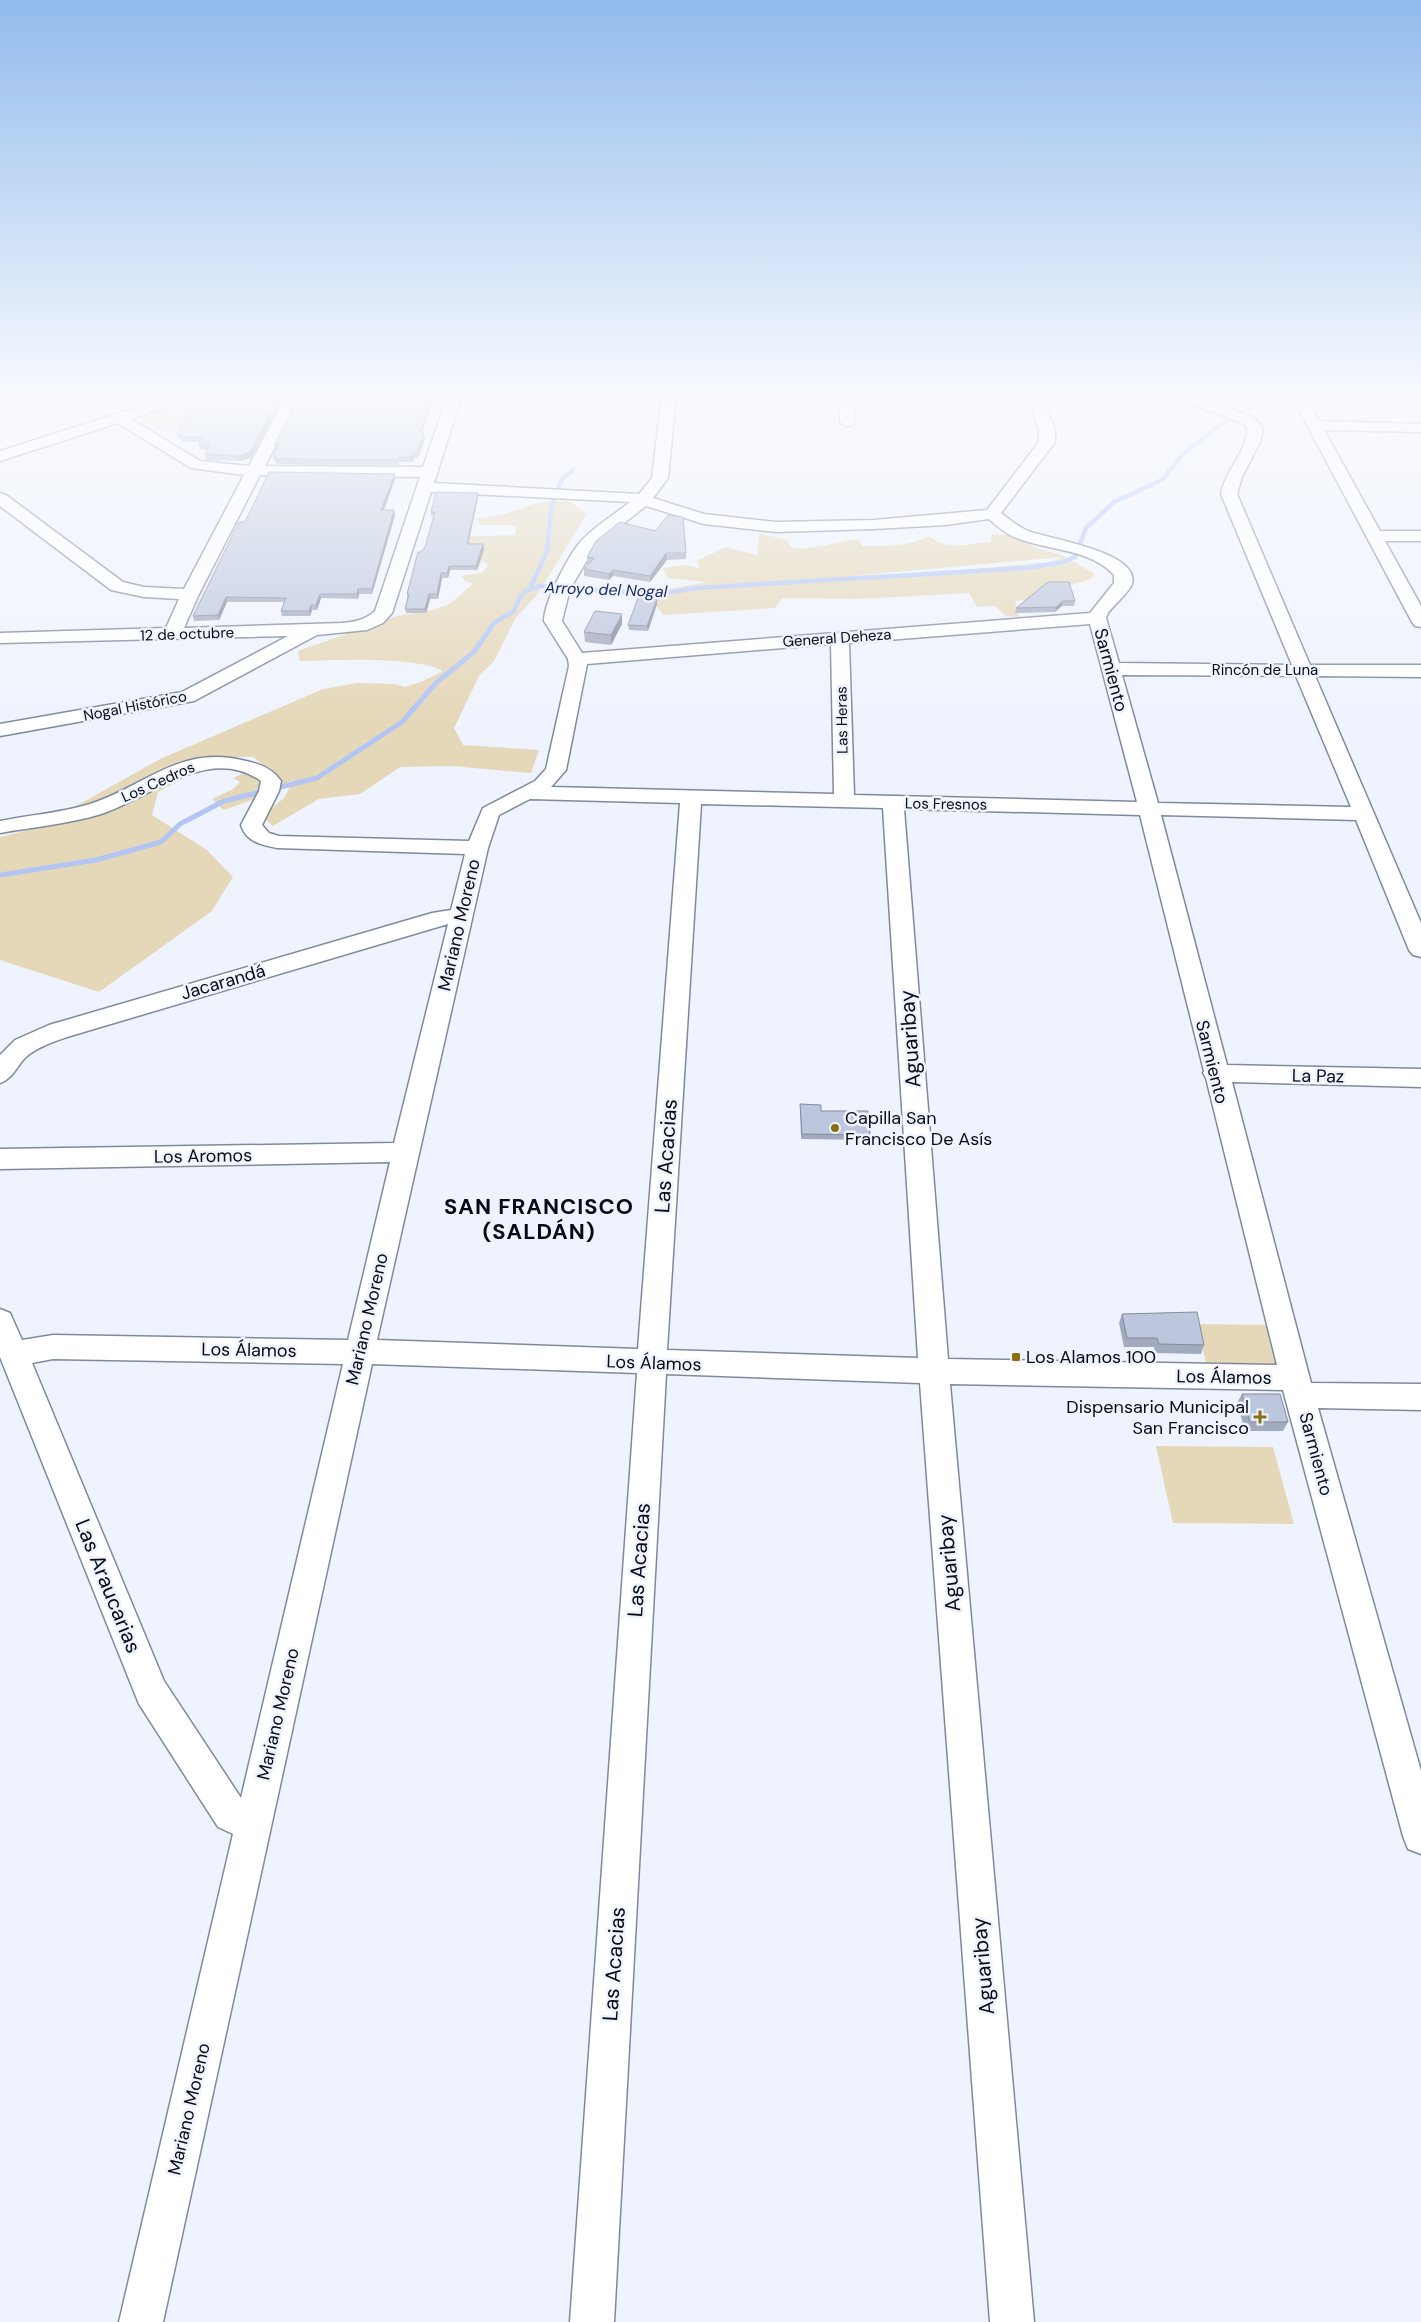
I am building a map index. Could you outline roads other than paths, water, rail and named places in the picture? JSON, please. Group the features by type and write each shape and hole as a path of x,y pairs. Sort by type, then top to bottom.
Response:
{"street":[{"path":"7,503 117,586 130,591 146,593 190,594"},
{"path":"172,634 236,503"},
{"name":"12 de octubre","path":"0,638 315,630 363,625 374,621 383,613 420,503"},
{"path":"577,659 553,621 563,585 589,542 638,503"},
{"path":"657,503 702,518 771,526 867,525 958,519 992,514 1000,503"},
{"path":"1233,503 1421,950"},
{"path":"1356,503 1421,622"},
{"name":"Sarmiento","path":"992,514 1019,534 1085,552 1114,563 1124,573 1123,584 1098,612 1097,618 1149,809 1215,1074 1297,1386 1421,1836"},
{"path":"1374,536 1421,536"},
{"name":"General Deheza","path":"577,659 1097,618"},
{"name":"Nogal Histórico","path":"0,730 187,697 315,630"},
{"name":"Las Heras","path":"840,638 844,802"},
{"name":"Mariano Moreno","path":"140,2322 405,1152 477,848 490,812 542,785 556,770 578,666 577,659"},
{"name":"Rincón de Luna","path":"1110,669 1421,671"},
{"name":"Los Cedros","path":"0,827 92,810 112,803 191,765 206,762 227,762 250,768 267,776 271,781 270,789 252,818 252,826 257,835 266,840 277,842 477,848"},
{"name":"Los Fresnos","path":"527,793 1364,814"},
{"name":"Las Acacias","path":"592,2322 652,1363 691,798"},
{"name":"Aguaribay","path":"893,803 934,1371 1012,2322"},
{"name":"Jacarandá","path":"0,1074 18,1049 58,1031 440,918 461,916"},
{"name":"La Paz","path":"1215,1074 1421,1078"},
{"name":"Los Aromos","path":"0,1159 405,1152"},
{"name":"Las Araucarias","path":"0,1321 151,1692 231,1814 253,1825"},
{"name":"Los Álamos","path":"14,1354 53,1348 360,1352 934,1371 1297,1386 1421,1397"}],"waterway":[{"path":"531,586 547,551 553,503"},
{"name":"Arroyo del Nogal","path":"489,630 494,623 514,611 525,591 540,586 660,594 697,588 1026,568 1064,562 1075,557 1086,528 1113,503"},
{"name":"Arroyo del Nogal","path":"0,875 96,860 161,842 180,824 224,801 317,778 402,722 436,683 474,652 490,629"}],"place":[{"name":"Capilla San Francisco De Asís","path":"835,1128"},
{"name":"Los Alamos 100","path":"1016,1357"},
{"name":"Dispensario Municipal San Francisco","path":"1260,1417"}],"district":[{"name":"SAN FRANCISCO (SALDÁN)","path":"539,1218"}]}
